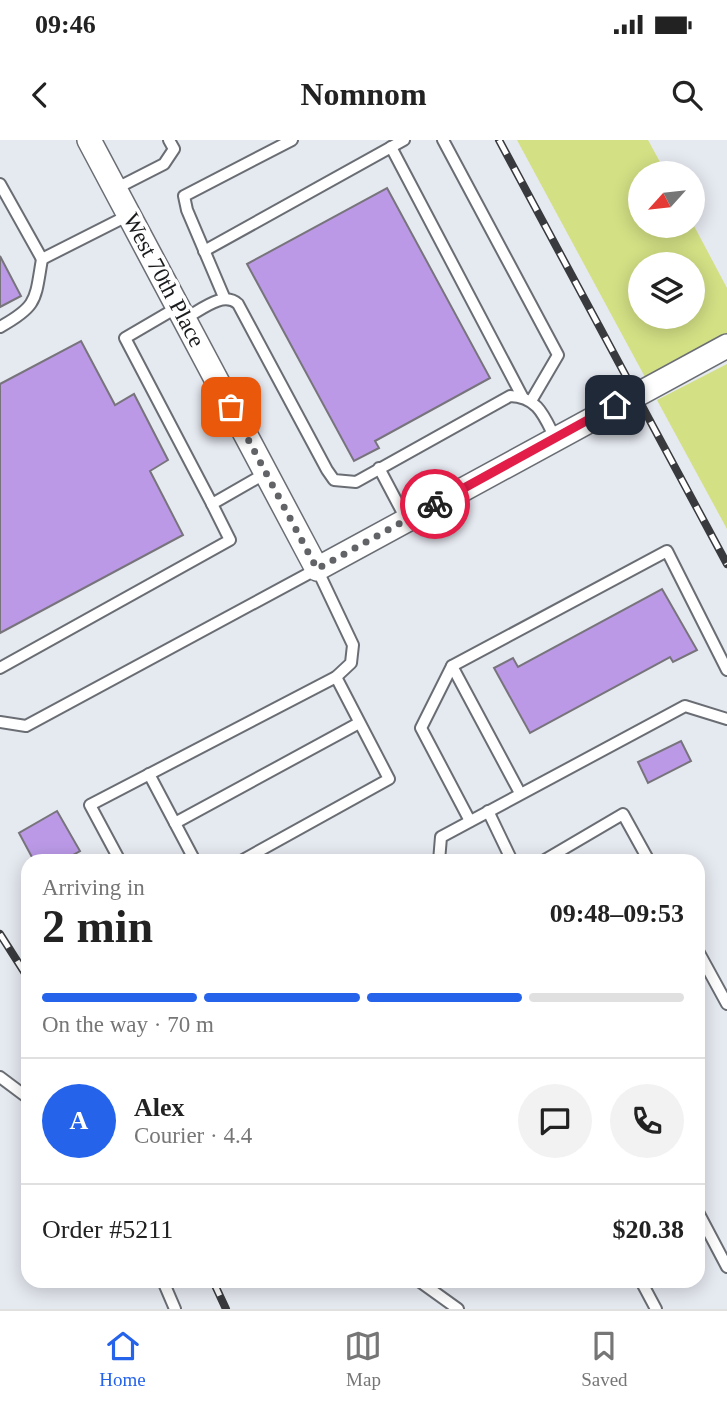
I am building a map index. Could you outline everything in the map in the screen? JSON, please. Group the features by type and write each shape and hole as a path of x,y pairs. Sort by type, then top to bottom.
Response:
{"street":[{"name":"West 70th Place","path":"89,140 317,569"},
{"path":"317,569 727,346"}],"lane":[{"path":"115,189 164,164 174,149 169,140"},
{"path":"224,297 187,210 184,196 292,140"},
{"path":"204,251 404,140"},
{"path":"443,140 558,355 526,399"},
{"path":"391,148 526,399"},
{"path":"0,184 42,259 36,292 28,311 0,327"},
{"path":"42,259 129,215"},
{"path":"0,668 230,540 125,338 181,313 224,297 233,299 238,304 334,481 356,482 510,396 526,399 540,409 555,438"},
{"path":"379,468 406,519"},
{"path":"212,504 266,473"},
{"path":"470,821 421,728 452,666 667,551 727,670"},
{"path":"0,722 26,726 317,569 353,645 351,663 336,677 90,805 116,854"},
{"path":"452,666 520,793"},
{"path":"254,854 389,779 336,677"},
{"path":"440,854 442,836 685,706 727,719"},
{"path":"175,823 359,723"},
{"path":"149,774 191,854"},
{"path":"488,811 509,854"},
{"path":"555,854 623,814 645,854"},
{"path":"705,964 727,1004"},
{"path":"0,1077 21,1093"},
{"path":"705,1225 727,1267"},
{"path":"166,1288 175,1309"},
{"path":"429,1288 458,1309"},
{"path":"438,1294 440,1288"},
{"path":"645,1288 656,1309"}],"green space":[{"path":"517,140 648,140 659,161 628,161 628,238 700,238 727,288 727,333 645,377"},
{"path":"727,364 727,529 657,400"}],"building":[{"path":"387,188 490,378 375,441 379,448 354,461 247,264"},
{"path":"0,256 21,296 0,307"},
{"path":"81,341 115,405 134,394 168,460 150,471 183,535 0,633 0,384"},
{"path":"662,589 697,650 673,662 670,657 530,733 494,668 513,658 518,667"},
{"path":"681,741 691,761 648,783 638,762"},
{"path":"57,811 80,851 75,854 30,854 19,833"}],"railway":[{"path":"499,140 727,564"},
{"path":"0,934 21,967"},
{"path":"216,1288 226,1309"}],"way so far":[{"path":"231,407 317,569 435,504"}],"route":[{"path":"435,504 615,405"}]}
